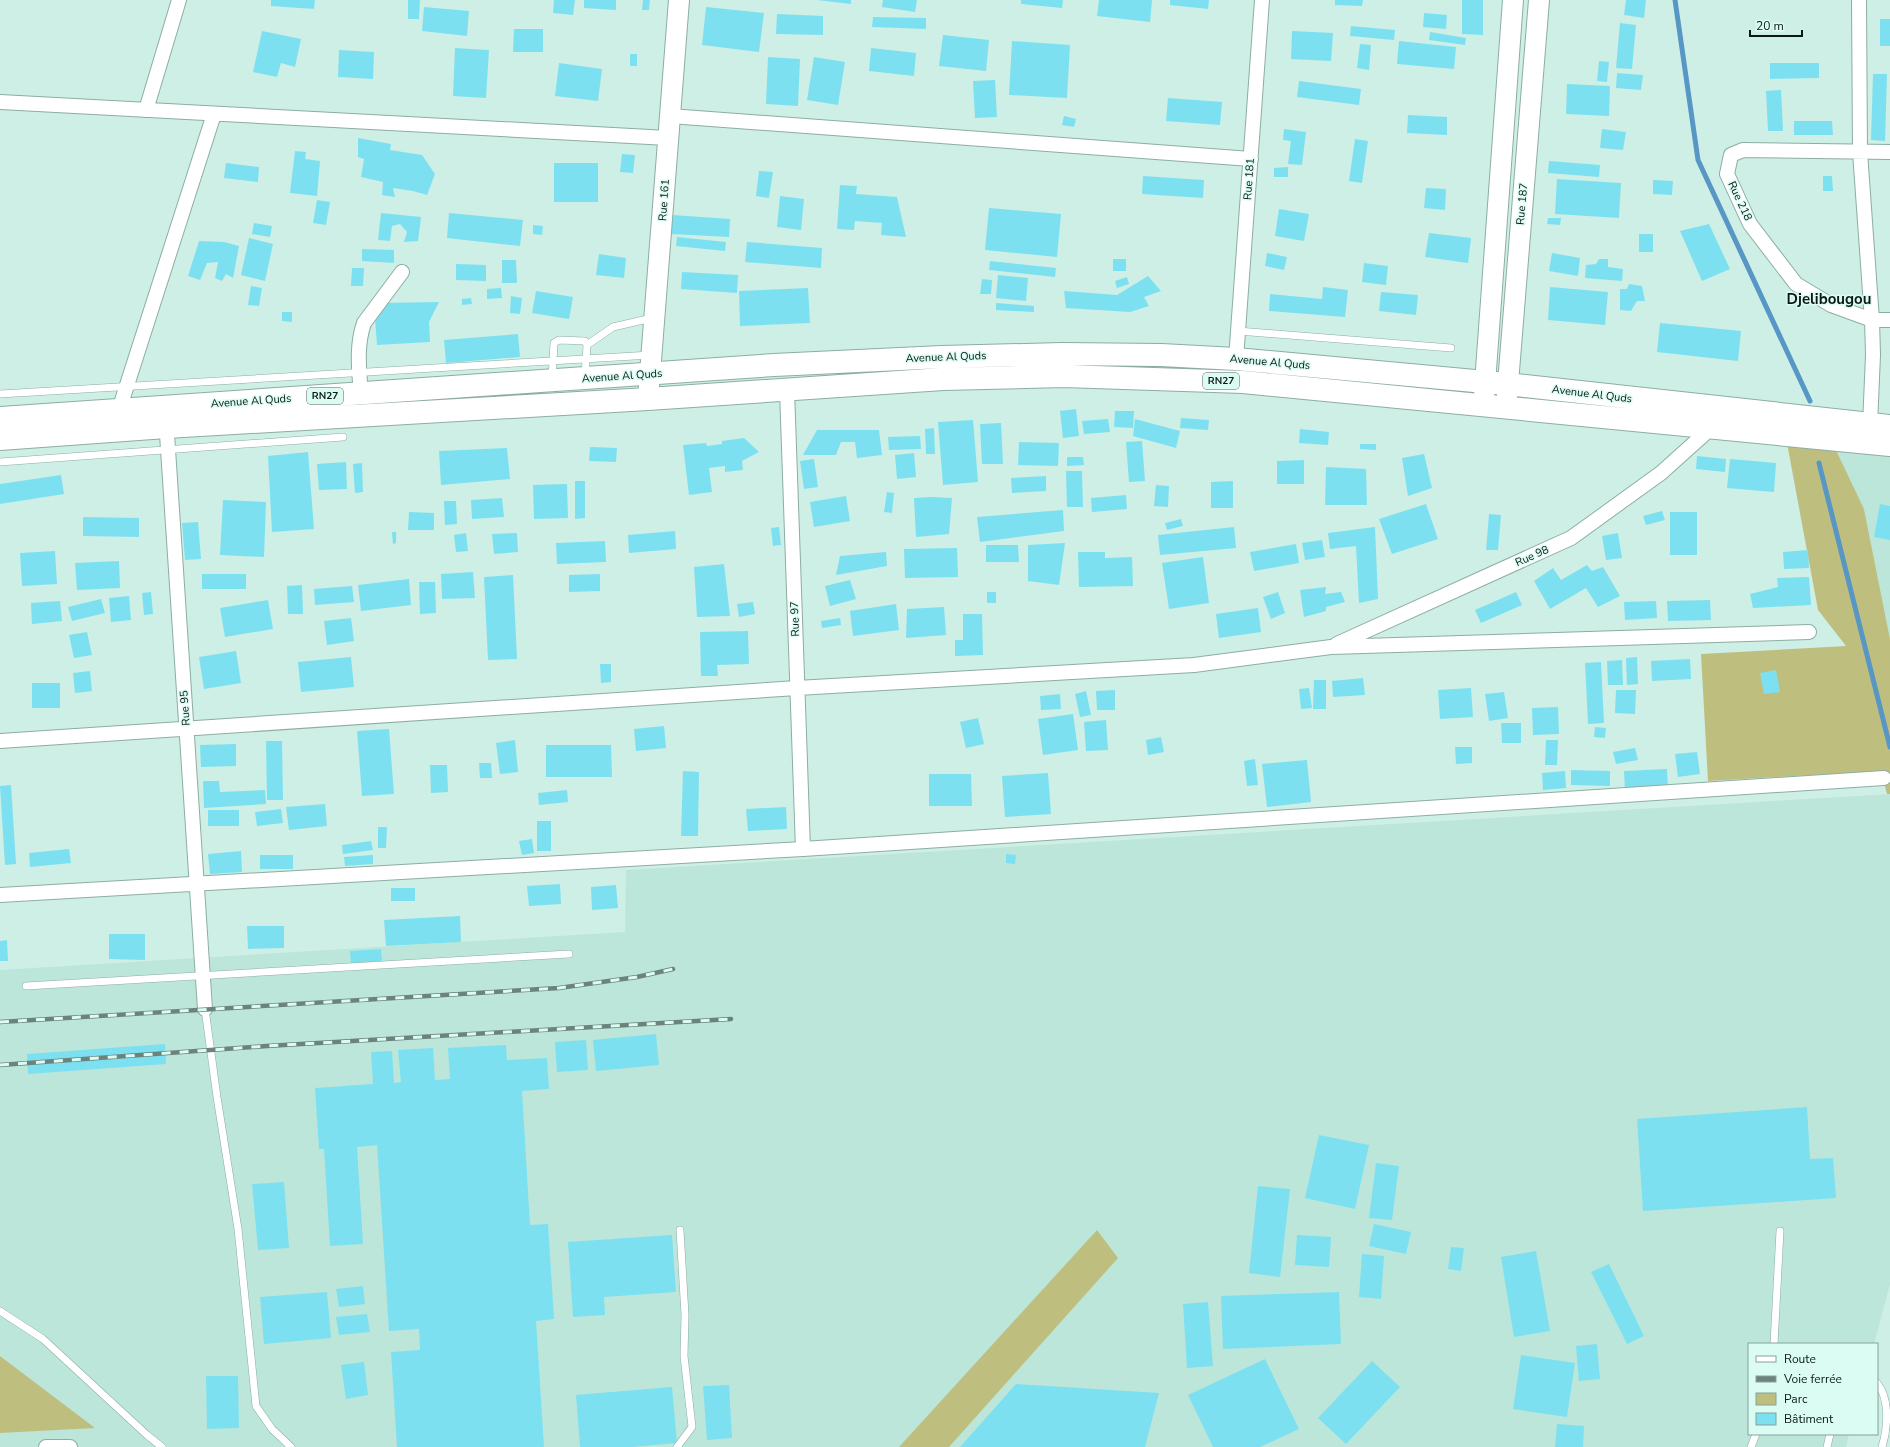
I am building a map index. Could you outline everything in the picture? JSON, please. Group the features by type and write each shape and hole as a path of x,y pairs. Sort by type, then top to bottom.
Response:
{"main road":[{"name":"Avenue Al Quds","path":"0,439 166,417 552,371 651,365 774,365 949,357 1062,354 1161,355 1236,359 1507,384 1792,426 1836,430 1890,445"},
{"name":"Avenue Al Quds","path":"0,418 119,410 166,417 648,399 943,380 1064,376 1243,382 1711,428 1792,426"},
{"name":"Avenue Al Quds","path":"1836,430 1880,426"}],"street":[{"path":"146,110 179,0"},
{"name":"Rue 161","path":"648,399 679,0"},
{"name":"Rue 181","path":"1236,359 1262,0"},
{"path":"1483,405 1513,0"},
{"name":"Rue 187","path":"1506,408 1538,0"},
{"path":"1859,0 1860,152 1872,320 1873,356 1880,426"},
{"path":"0,102 668,138"},
{"path":"119,410 214,114"},
{"path":"670,116 1251,159"},
{"name":"Rue 218","path":"1872,320 1831,305 1796,284 1750,224 1727,174 1731,155 1743,150 1890,152"},
{"path":"361,394 359,341 364,323 402,272"},
{"path":"1872,320 1890,320"},
{"name":"Rue 97","path":"787,390 803,849"},
{"name":"Rue 95","path":"166,417 205,1009"},
{"name":"Rue 98","path":"1331,647 1571,538 1661,473 1711,428"},
{"path":"0,741 797,688 1194,665 1331,647 1809,632"},
{"path":"0,895 803,849 1884,778"},
{"path":"46,1447 70,1447"}],"lane":[{"path":"587,345 613,327 654,318"},
{"path":"1238,331 1451,348"},
{"path":"552,371 554,343 559,340 585,342 587,345"},
{"path":"586,369 587,345"},
{"name":"Avenue Al Quds","path":"0,394 359,372 552,371"},
{"path":"0,462 343,437"},
{"path":"26,986 203,977 569,954"},
{"path":"205,1009 238,1229 256,1406 272,1429 291,1447"},
{"path":"677,1447 692,1427 684,1356 685,1315 680,1230"},
{"path":"1774,1343 1780,1231"},
{"path":"0,1311 42,1339 162,1447"},
{"path":"1878,1385 1888,1401 1888,1427 1882,1447"},
{"path":"1751,1447 1756,1435"},
{"path":"1827,1447 1830,1435"}],"shaded area":[{"path":"1835,448 1890,454 1890,639 1864,509"},
{"path":"1890,794 1890,1284 1874,1343 1748,1343 1748,1435 1849,1435 1846,1447 0,1447 0,970 625,932 626,870"}],"green space":[{"path":"1787,443 1835,448 1864,509 1890,639 1890,794 1887,794 1881,771 1708,781 1701,654 1846,646 1818,610"},
{"path":"1097,1230 1118,1258 949,1447 899,1447"},
{"path":"0,1356 95,1428 0,1433"}],"building":[{"path":"271,0 315,0 314,9 271,6"},
{"path":"408,0 420,0 419,19 408,19"},
{"path":"554,0 575,0 573,15 553,13"},
{"path":"584,0 616,0 616,10 584,8"},
{"path":"643,0 650,0 649,10 642,10"},
{"path":"817,0 851,0 851,4"},
{"path":"883,0 917,0 915,12 882,7"},
{"path":"1021,0 1063,0 1062,8 1021,4"},
{"path":"1099,0 1152,0 1150,22 1097,16"},
{"path":"1170,0 1209,0 1208,9 1170,5"},
{"path":"1335,0 1363,0 1362,6 1335,5"},
{"path":"1462,0 1483,0 1483,35 1462,34"},
{"path":"1626,0 1646,0 1644,18 1624,15"},
{"path":"424,7 469,11 467,36 422,31"},
{"path":"706,7 764,13 759,52 702,45"},
{"path":"1424,13 1447,15 1446,29 1423,27"},
{"path":"777,14 823,16 823,35 776,34"},
{"path":"873,17 926,18 926,29 872,27"},
{"path":"1880,19 1890,19 1890,46 1880,46"},
{"path":"1620,23 1636,25 1632,69 1616,68"},
{"path":"1351,26 1395,30 1394,40 1350,36"},
{"path":"514,29 543,29 543,52 513,52"},
{"path":"262,31 301,39 295,67 281,63 277,77 253,72"},
{"path":"1292,31 1333,33 1331,61 1291,59"},
{"path":"1430,32 1466,38 1465,45 1429,40"},
{"path":"943,35 989,40 986,71 939,66"},
{"path":"1012,41 1070,45 1067,98 1009,95"},
{"path":"1399,41 1456,47 1454,69 1397,64"},
{"path":"1360,44 1371,45 1369,70 1357,68"},
{"path":"455,48 489,50 486,98 453,96"},
{"path":"871,48 916,53 914,76 869,71"},
{"path":"339,50 374,52 373,79 338,77"},
{"path":"630,54 637,54 637,66 630,66"},
{"path":"768,57 800,59 798,106 766,104"},
{"path":"814,57 845,62 838,105 807,100"},
{"path":"1599,61 1609,62 1607,82 1597,81"},
{"path":"559,63 602,69 598,101 555,96"},
{"path":"1770,63 1819,63 1819,78 1770,79"},
{"path":"1617,73 1643,75 1641,90 1616,88"},
{"path":"1873,74 1887,74 1885,141 1871,140"},
{"path":"995,80 997,117 975,118 973,81"},
{"path":"1299,81 1361,89 1359,105 1297,97"},
{"path":"1567,84 1610,86 1609,116 1566,114"},
{"path":"1781,90 1783,131 1768,131 1766,91"},
{"path":"1168,98 1222,102 1220,125 1166,121"},
{"path":"1408,115 1447,117 1447,135 1407,133"},
{"path":"1064,116 1076,119 1074,127 1062,125"},
{"path":"1794,121 1832,121 1833,135 1794,135"},
{"path":"1284,129 1306,132 1302,165 1288,164 1291,141 1283,140"},
{"path":"1602,129 1626,132 1623,150 1600,148"},
{"path":"358,138 391,144 390,150 422,155 435,174 427,195 393,188 395,197 382,195 383,182 361,177 364,159 358,157"},
{"path":"1355,139 1368,141 1362,183 1349,181"},
{"path":"295,151 306,152 305,159 320,161 317,196 290,193"},
{"path":"622,154 635,155 633,173 620,172"},
{"path":"1549,161 1600,165 1599,177 1548,173"},
{"path":"226,163 259,167 258,182 224,178"},
{"path":"554,163 598,163 598,202 554,202"},
{"path":"1288,167 1288,177 1274,177 1274,168"},
{"path":"759,171 773,172 769,198 756,196"},
{"path":"1143,176 1204,180 1203,198 1142,194"},
{"path":"1823,176 1832,176 1833,191 1823,191"},
{"path":"1557,179 1621,183 1619,218 1555,214"},
{"path":"1653,180 1673,181 1672,195 1653,194"},
{"path":"840,185 857,186 856,194 897,197 906,237 881,235 882,223 855,221 854,230 837,229"},
{"path":"1426,188 1446,189 1445,210 1424,208"},
{"path":"780,196 804,199 801,230 777,227"},
{"path":"317,200 330,202 326,225 313,223"},
{"path":"989,208 1061,214 1057,257 985,250"},
{"path":"1279,209 1309,214 1304,241 1275,236"},
{"path":"381,213 421,217 418,241 404,242 407,232 400,224 392,226 390,241 378,240"},
{"path":"449,213 523,220 520,246 447,238"},
{"path":"673,215 730,219 729,237 671,234"},
{"path":"1548,218 1561,218 1560,225 1547,224"},
{"path":"254,223 272,226 270,237 252,234"},
{"path":"1709,224 1730,269 1702,281 1680,231"},
{"path":"533,225 543,226 542,235 533,234"},
{"path":"1429,233 1471,238 1468,263 1425,257"},
{"path":"1639,234 1653,234 1653,252 1639,252"},
{"path":"677,237 726,242 725,251 676,246"},
{"path":"249,238 273,244 265,281 241,275"},
{"path":"199,241 224,242 239,246 233,278 226,274 222,281 215,278 218,262 207,263 200,280 188,276"},
{"path":"747,242 822,248 821,268 745,262"},
{"path":"362,249 394,250 394,263 362,261"},
{"path":"1267,253 1287,257 1284,270 1265,266"},
{"path":"1552,253 1580,258 1578,276 1549,271"},
{"path":"599,254 626,258 624,278 596,275"},
{"path":"1113,259 1126,259 1126,271 1113,271"},
{"path":"1599,259 1608,259 1608,267 1623,269 1622,281 1585,278 1586,265 1596,264"},
{"path":"502,260 516,260 517,283 502,283"},
{"path":"990,261 1056,268 1055,277 989,270"},
{"path":"1364,263 1388,266 1386,285 1362,282"},
{"path":"456,264 486,265 486,281 456,280"},
{"path":"352,268 364,268 363,286 351,286"},
{"path":"682,272 738,275 737,293 681,289"},
{"path":"998,275 1028,278 1026,301 996,298"},
{"path":"1148,276 1161,291 1144,297 1149,306 1130,312 1066,308 1064,291 1117,295"},
{"path":"1127,277 1129,284 1117,288 1115,281"},
{"path":"982,279 992,280 991,294 980,294"},
{"path":"1629,284 1642,286 1645,301 1637,301 1631,311 1620,310 1620,289 1627,289"},
{"path":"251,286 262,288 259,306 248,305"},
{"path":"1323,287 1348,290 1345,317 1269,311 1270,294 1322,299"},
{"path":"1550,287 1608,292 1605,325 1548,320"},
{"path":"501,288 502,298 487,299 487,289"},
{"path":"808,288 810,323 740,326 739,291"},
{"path":"536,291 573,297 569,319 532,313"},
{"path":"1381,292 1418,295 1416,315 1379,311"},
{"path":"511,296 522,298 520,314 510,313"},
{"path":"471,298 472,304 462,305 462,299"},
{"path":"439,302 429,322 430,342 377,345 375,318 381,303"},
{"path":"996,303 1034,306 1034,312 996,310"},
{"path":"282,312 292,312 292,322 282,321"},
{"path":"1660,323 1741,331 1738,361 1657,352"},
{"path":"518,334 520,357 446,363 444,340"},
{"path":"1076,409 1079,436 1063,438 1060,411"},
{"path":"1115,411 1134,411 1133,428 1114,427"},
{"path":"1181,418 1209,420 1208,430 1180,428"},
{"path":"1108,419 1110,432 1084,434 1082,421"},
{"path":"1135,419 1180,431 1176,448 1133,436"},
{"path":"973,420 978,482 943,485 938,422"},
{"path":"1001,423 1003,464 982,464 980,424"},
{"path":"934,428 935,454 926,454 925,429"},
{"path":"1300,429 1329,432 1328,445 1299,443"},
{"path":"817,430 879,430 882,455 857,458 855,442 841,442 836,455 803,455"},
{"path":"920,436 921,449 889,450 888,437"},
{"path":"744,438 759,452 742,461 743,470 725,472 725,466 709,468 712,492 689,495 683,445 706,443 707,446 722,444 722,441"},
{"path":"1142,441 1145,481 1129,482 1126,442"},
{"path":"1019,442 1059,443 1058,466 1018,465"},
{"path":"1360,444 1376,444 1376,450 1360,449"},
{"path":"590,447 617,448 616,462 589,461"},
{"path":"507,448 510,479 441,485 439,451"},
{"path":"308,452 314,529 272,532 268,456"},
{"path":"914,453 916,477 897,479 895,455"},
{"path":"1424,454 1432,488 1408,496 1402,458"},
{"path":"1697,456 1726,459 1725,472 1696,469"},
{"path":"1067,457 1083,457 1084,465 1067,466"},
{"path":"814,459 818,487 804,489 800,461"},
{"path":"1730,459 1776,463 1774,492 1727,488"},
{"path":"1304,460 1304,484 1277,484 1277,461"},
{"path":"346,462 347,489 319,490 317,464"},
{"path":"362,463 363,492 355,493 353,464"},
{"path":"1326,467 1366,469 1367,505 1325,505"},
{"path":"1066,471 1082,471 1083,507 1067,507"},
{"path":"61,475 64,494 0,504 0,484"},
{"path":"1046,476 1046,491 1012,493 1011,478"},
{"path":"575,481 585,481 585,518 575,519"},
{"path":"1233,481 1233,508 1211,508 1211,482"},
{"path":"567,484 568,518 534,519 533,485"},
{"path":"1156,485 1169,486 1168,507 1154,506"},
{"path":"887,492 894,493 892,513 884,512"},
{"path":"1126,495 1127,509 1092,512 1091,498"},
{"path":"846,496 850,521 814,527 810,502"},
{"path":"502,498 504,517 472,519 471,500"},
{"path":"914,498 952,498 949,534 916,537"},
{"path":"223,500 266,502 264,557 220,555"},
{"path":"444,501 456,501 457,524 445,525"},
{"path":"1426,504 1438,539 1392,554 1379,519"},
{"path":"1880,504 1890,506 1890,540 1874,537"},
{"path":"1063,510 1064,531 980,542 977,517"},
{"path":"1662,511 1665,520 1646,525 1643,516"},
{"path":"409,512 434,513 434,530 408,530"},
{"path":"1670,512 1697,512 1697,555 1670,555"},
{"path":"1489,514 1501,515 1498,550 1486,550"},
{"path":"83,517 139,518 139,537 83,536"},
{"path":"1181,519 1183,526 1167,530 1165,523"},
{"path":"198,522 201,559 185,560 182,523"},
{"path":"779,527 781,545 773,546 771,528"},
{"path":"1234,527 1236,548 1160,555 1158,535"},
{"path":"1375,527 1378,599 1359,603 1356,546 1330,549 1328,533"},
{"path":"675,531 676,549 629,553 628,535"},
{"path":"392,532 396,532 396,543 393,544"},
{"path":"466,533 468,551 456,552 454,535"},
{"path":"517,533 518,552 494,554 492,534"},
{"path":"1618,533 1622,558 1606,560 1602,536"},
{"path":"1322,540 1325,557 1305,560 1302,543"},
{"path":"605,541 606,562 557,564 556,543"},
{"path":"1065,543 1059,585 1028,581 1028,545"},
{"path":"1296,544 1299,563 1254,571 1250,552"},
{"path":"986,545 1018,545 1019,562 986,562"},
{"path":"957,548 958,577 905,578 904,549"},
{"path":"1808,550 1809,568 1784,569 1783,552"},
{"path":"55,551 57,584 22,586 20,553"},
{"path":"886,552 887,566 836,575 840,556"},
{"path":"1078,552 1105,552 1105,558 1132,557 1133,586 1079,587"},
{"path":"1203,557 1209,603 1169,609 1162,563"},
{"path":"119,561 120,588 77,590 75,563"},
{"path":"724,564 730,616 697,617 694,567"},
{"path":"1587,565 1592,571 1603,567 1620,596 1598,607 1586,588 1550,609 1534,581 1553,568 1561,580"},
{"path":"473,572 475,598 442,599 441,574"},
{"path":"202,574 246,574 246,589 202,589"},
{"path":"600,574 600,591 569,592 569,575"},
{"path":"513,575 517,659 488,660 484,577"},
{"path":"1809,577 1811,605 1753,608 1750,594 1778,587 1777,578"},
{"path":"409,579 411,605 361,611 358,585"},
{"path":"850,580 856,599 830,606 825,586"},
{"path":"419,582 435,582 436,613 420,614"},
{"path":"302,585 303,614 288,614 287,586"},
{"path":"352,586 354,602 315,605 314,589"},
{"path":"1326,587 1325,594 1341,592 1345,602 1326,607 1326,611 1304,617 1300,590"},
{"path":"151,592 153,614 144,615 142,593"},
{"path":"987,592 996,592 996,603 987,603"},
{"path":"1278,592 1285,613 1271,619 1263,597"},
{"path":"1516,592 1522,605 1481,623 1475,610"},
{"path":"129,596 131,620 111,622 109,598"},
{"path":"101,599 105,613 72,621 68,607"},
{"path":"268,600 273,629 225,637 220,608"},
{"path":"1710,600 1711,620 1668,621 1667,601"},
{"path":"60,601 62,621 32,624 31,603"},
{"path":"1656,601 1657,618 1625,620 1624,602"},
{"path":"753,602 755,614 739,617 737,604"},
{"path":"896,604 899,630 853,636 850,611"},
{"path":"944,607 946,635 906,638 907,609"},
{"path":"1258,608 1261,632 1219,638 1216,614"},
{"path":"963,614 982,614 983,655 955,656 955,640 963,640"},
{"path":"351,618 354,641 327,645 324,621"},
{"path":"840,618 841,625 822,628 821,621"},
{"path":"748,631 749,664 717,665 718,676 701,676 700,632"},
{"path":"87,632 92,655 74,658 69,635"},
{"path":"236,651 241,683 204,689 199,657"},
{"path":"351,657 354,687 301,692 298,662"},
{"path":"1637,657 1638,684 1627,685 1626,658"},
{"path":"1690,659 1691,679 1652,681 1651,661"},
{"path":"1622,660 1623,685 1608,685 1607,661"},
{"path":"1601,662 1604,723 1588,724 1585,663"},
{"path":"600,664 611,664 611,682 601,683"},
{"path":"1776,670 1780,692 1764,694 1760,673"},
{"path":"90,671 92,691 75,693 73,673"},
{"path":"1363,678 1365,695 1333,697 1332,681"},
{"path":"1314,680 1326,680 1326,709 1313,709"},
{"path":"32,683 60,683 60,708 32,708"},
{"path":"1309,688 1312,708 1301,709 1299,689"},
{"path":"1471,688 1473,717 1440,719 1438,690"},
{"path":"1115,690 1115,710 1097,710 1096,691"},
{"path":"1616,690 1636,690 1635,714 1615,713"},
{"path":"1086,691 1091,715 1080,717 1075,694"},
{"path":"1504,692 1508,718 1489,721 1485,694"},
{"path":"1060,694 1061,709 1041,710 1040,696"},
{"path":"1558,707 1559,734 1533,735 1532,708"},
{"path":"1073,714 1078,750 1043,755 1038,719"},
{"path":"978,718 984,744 966,748 960,722"},
{"path":"1106,720 1108,750 1086,751 1084,722"},
{"path":"1501,723 1521,723 1521,743 1502,743"},
{"path":"664,726 666,748 636,751 634,729"},
{"path":"1595,727 1606,728 1605,738 1594,737"},
{"path":"389,729 394,794 362,796 357,731"},
{"path":"1161,737 1164,752 1148,755 1146,740"},
{"path":"515,740 518,772 500,774 496,743"},
{"path":"1546,740 1558,740 1557,765 1545,765"},
{"path":"266,741 282,741 283,800 267,800"},
{"path":"236,744 236,766 201,767 200,745"},
{"path":"546,745 611,745 612,777 546,777"},
{"path":"1455,747 1472,747 1472,763 1456,764"},
{"path":"1635,748 1638,760 1616,764 1613,752"},
{"path":"1697,752 1700,774 1678,777 1675,754"},
{"path":"1255,759 1258,785 1247,786 1244,761"},
{"path":"1307,760 1311,802 1267,807 1262,764"},
{"path":"479,763 491,763 492,778 480,778"},
{"path":"430,765 447,765 448,792 431,793"},
{"path":"1667,769 1668,790 1625,791 1624,771"},
{"path":"1571,770 1610,771 1610,786 1571,785"},
{"path":"683,771 699,772 698,836 681,836"},
{"path":"1565,771 1566,788 1543,790 1542,773"},
{"path":"1048,773 1051,814 1005,817 1002,776"},
{"path":"929,774 971,774 972,806 929,806"},
{"path":"203,781 219,781 220,792 265,790 266,804 204,808"},
{"path":"11,785 16,864 5,865 0,786"},
{"path":"567,790 568,802 539,805 538,793"},
{"path":"325,804 327,826 289,830 286,807"},
{"path":"786,807 787,829 748,831 746,809"},
{"path":"281,809 283,823 257,826 255,812"},
{"path":"208,810 239,810 239,826 208,826"},
{"path":"537,821 551,821 551,851 537,851"},
{"path":"378,827 387,827 386,848 378,848"},
{"path":"532,839 534,853 522,855 519,841"},
{"path":"371,841 373,850 343,854 342,845"},
{"path":"69,849 71,863 30,867 29,853"},
{"path":"241,851 242,872 210,874 208,854"},
{"path":"1006,854 1016,855 1015,864 1006,863"},
{"path":"260,855 293,855 293,869 260,869"},
{"path":"373,855 373,864 345,866 344,857"},
{"path":"560,884 561,904 529,906 527,886"},
{"path":"616,885 618,908 592,910 591,887"},
{"path":"391,888 415,888 415,901 391,901"},
{"path":"460,916 461,942 386,946 384,920"},
{"path":"247,926 284,926 284,948 248,949"},
{"path":"109,934 145,934 145,960 109,959"},
{"path":"7,940 8,961 0,961 0,941"},
{"path":"381,949 382,961 351,964 350,951"},
{"path":"656,1034 659,1065 596,1071 593,1040"},
{"path":"586,1040 588,1070 557,1072 555,1042"},
{"path":"165,1044 166,1064 28,1074 27,1054"},
{"path":"506,1045 507,1060 547,1058 549,1089 522,1091 530,1225 548,1224 554,1319 536,1321 544,1447 397,1447 391,1352 420,1350 419,1329 389,1331 377,1145 357,1147 363,1244 330,1246 324,1149 319,1149 315,1088 373,1084 371,1052 392,1051 394,1083 401,1082 398,1050 433,1048 435,1080 450,1079 448,1048"},
{"path":"1807,1107 1810,1159 1833,1158 1836,1198 1643,1211 1637,1119"},
{"path":"1319,1135 1369,1145 1355,1209 1305,1198"},
{"path":"1376,1163 1399,1166 1392,1220 1369,1218"},
{"path":"284,1182 289,1248 258,1250 252,1184"},
{"path":"1258,1186 1290,1189 1280,1277 1249,1273"},
{"path":"1374,1224 1411,1232 1406,1254 1369,1246"},
{"path":"672,1235 676,1292 604,1297 605,1315 573,1317 568,1242"},
{"path":"1297,1235 1331,1237 1329,1267 1295,1265"},
{"path":"1451,1247 1464,1248 1461,1271 1448,1269"},
{"path":"1536,1251 1550,1331 1514,1337 1501,1257"},
{"path":"1362,1254 1384,1256 1381,1299 1359,1297"},
{"path":"1609,1264 1644,1336 1627,1344 1591,1272"},
{"path":"363,1286 365,1304 339,1307 336,1289"},
{"path":"327,1292 331,1338 264,1344 260,1297"},
{"path":"1339,1292 1341,1344 1223,1349 1221,1296"},
{"path":"1208,1302 1213,1366 1187,1368 1183,1304"},
{"path":"367,1314 370,1332 339,1335 336,1317"},
{"path":"1597,1344 1600,1379 1579,1381 1576,1346"},
{"path":"1521,1355 1575,1363 1567,1417 1513,1409"},
{"path":"1265,1359 1299,1429 1260,1447 1213,1447 1188,1395"},
{"path":"1372,1361 1400,1387 1346,1444 1318,1418"},
{"path":"364,1362 368,1395 346,1399 341,1365"},
{"path":"206,1376 238,1376 239,1428 207,1429"},
{"path":"1016,1384 1159,1393 1145,1447 960,1447"},
{"path":"729,1385 732,1438 707,1440 703,1386"},
{"path":"672,1387 677,1443 632,1447 580,1447 576,1395"},
{"path":"1557,1424 1584,1426 1583,1447 1555,1447"}],"waterway":[{"path":"1675,0 1698,160 1810,401"},
{"path":"1819,463 1890,747"}],"railway":[{"path":"0,1022 559,988 637,977 673,969"},
{"path":"0,1065 267,1046 731,1019"}],"district":[{"name":"Djelibougou","path":"1829,299"}]}
